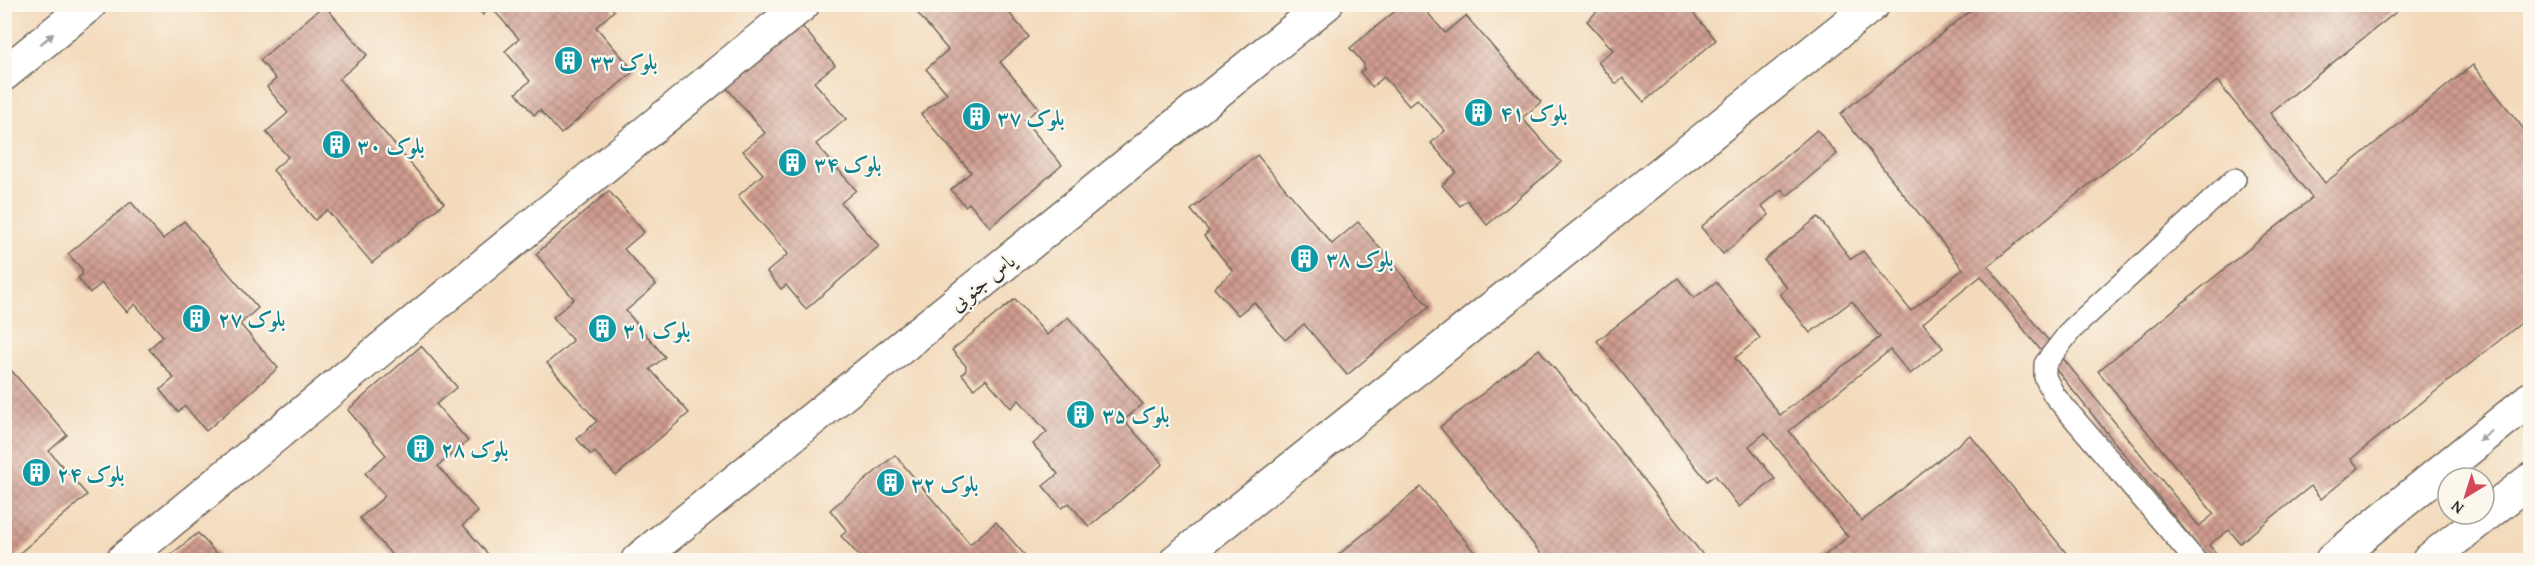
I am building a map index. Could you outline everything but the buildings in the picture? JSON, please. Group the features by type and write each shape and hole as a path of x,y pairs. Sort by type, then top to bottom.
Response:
{"street":[{"path":"4,74 90,4"},
{"path":"123,561 803,4"},
{"name":"یاس جنوبی","path":"638,561 1326,4"},
{"path":"1177,561 1874,4"},
{"path":"2332,561 2530,399"},
{"path":"2429,561 2530,480"}],"lane":[{"path":"2195,561 2054,395 2045,376 2045,364 2071,330 2235,179"}],"place":[{"name":"بلوک ۳۳","path":"569,61"},
{"name":"بلوک ۴۱","path":"1479,112"},
{"name":"بلوک ۳۷","path":"976,117"},
{"name":"بلوک ۳۰","path":"336,145"},
{"name":"بلوک ۳۴","path":"793,163"},
{"name":"بلوک ۳۸","path":"1305,258"},
{"name":"بلوک ۲۷","path":"197,318"},
{"name":"بلوک ۳۱","path":"602,329"},
{"name":"بلوک ۳۵","path":"1081,414"},
{"name":"بلوک ۲۸","path":"420,448"},
{"name":"بلوک ۲۴","path":"36,473"},
{"name":"بلوک ۳۲","path":"890,483"}]}
